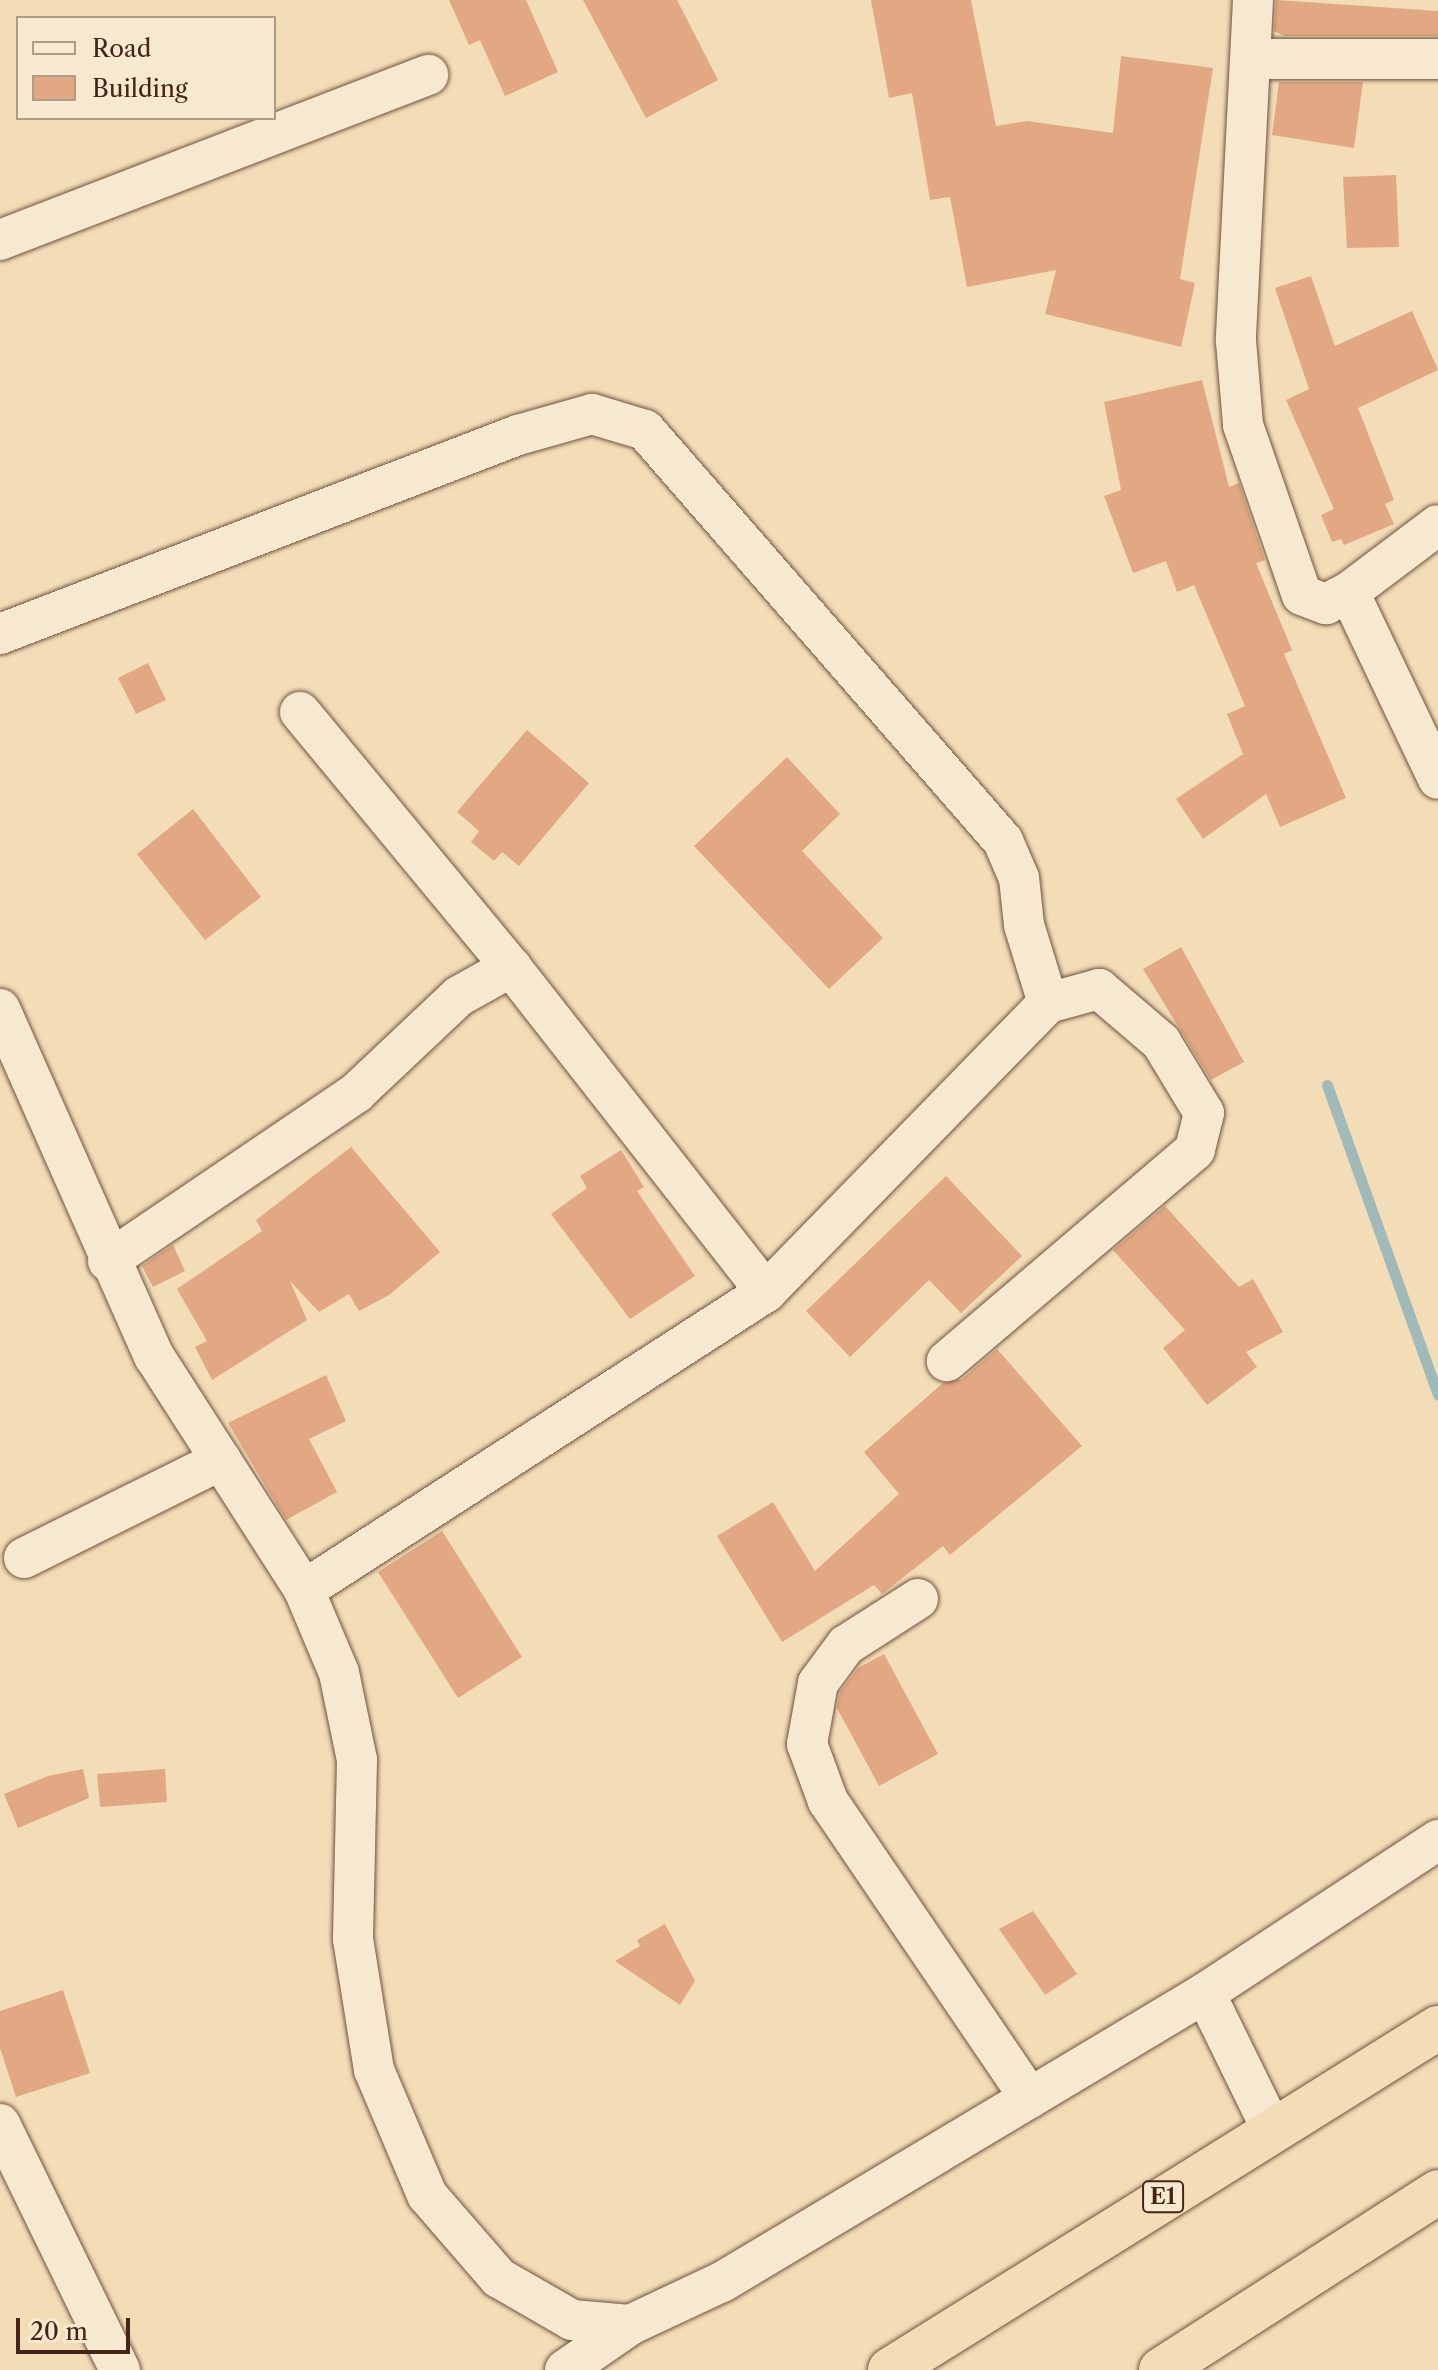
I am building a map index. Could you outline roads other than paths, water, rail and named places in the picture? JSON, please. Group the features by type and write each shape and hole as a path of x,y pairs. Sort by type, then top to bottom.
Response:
{"highway":[{"name":"E1","path":"890,2370 1271,2128 1438,2028"},
{"path":"1161,2370 1438,2192"}],"street":[{"path":"1253,0 1236,341 1243,425 1302,595 1326,604 1349,592 1438,525"},
{"path":"1251,59 1438,59"},
{"path":"0,240 428,75"},
{"path":"0,634 518,435 592,414 645,430 1003,841 1019,878 1024,925 1048,1003"},
{"path":"1349,592 1438,779"},
{"path":"300,712 511,967 766,1292"},
{"path":"108,1261 356,1093 459,996 511,967"},
{"path":"304,1590 766,1292 1048,1003 1099,989 1161,1042 1204,1113 1195,1150 947,1361"},
{"path":"3,1025 108,1261 154,1356 304,1590 339,1673 357,1760 353,1939 374,2070 427,2195 499,2278 572,2320 630,2325"},
{"path":"24,1558 221,1460"},
{"path":"918,1599 846,1645 818,1683 807,1744 828,1801 1030,2098"},
{"path":"565,2370 630,2325 722,2282 1205,1993 1438,1840"},
{"path":"1205,1993 1271,2128"},
{"path":"0,2124 120,2370"}],"waterway":[{"path":"1327,1085 1438,1395"}]}
